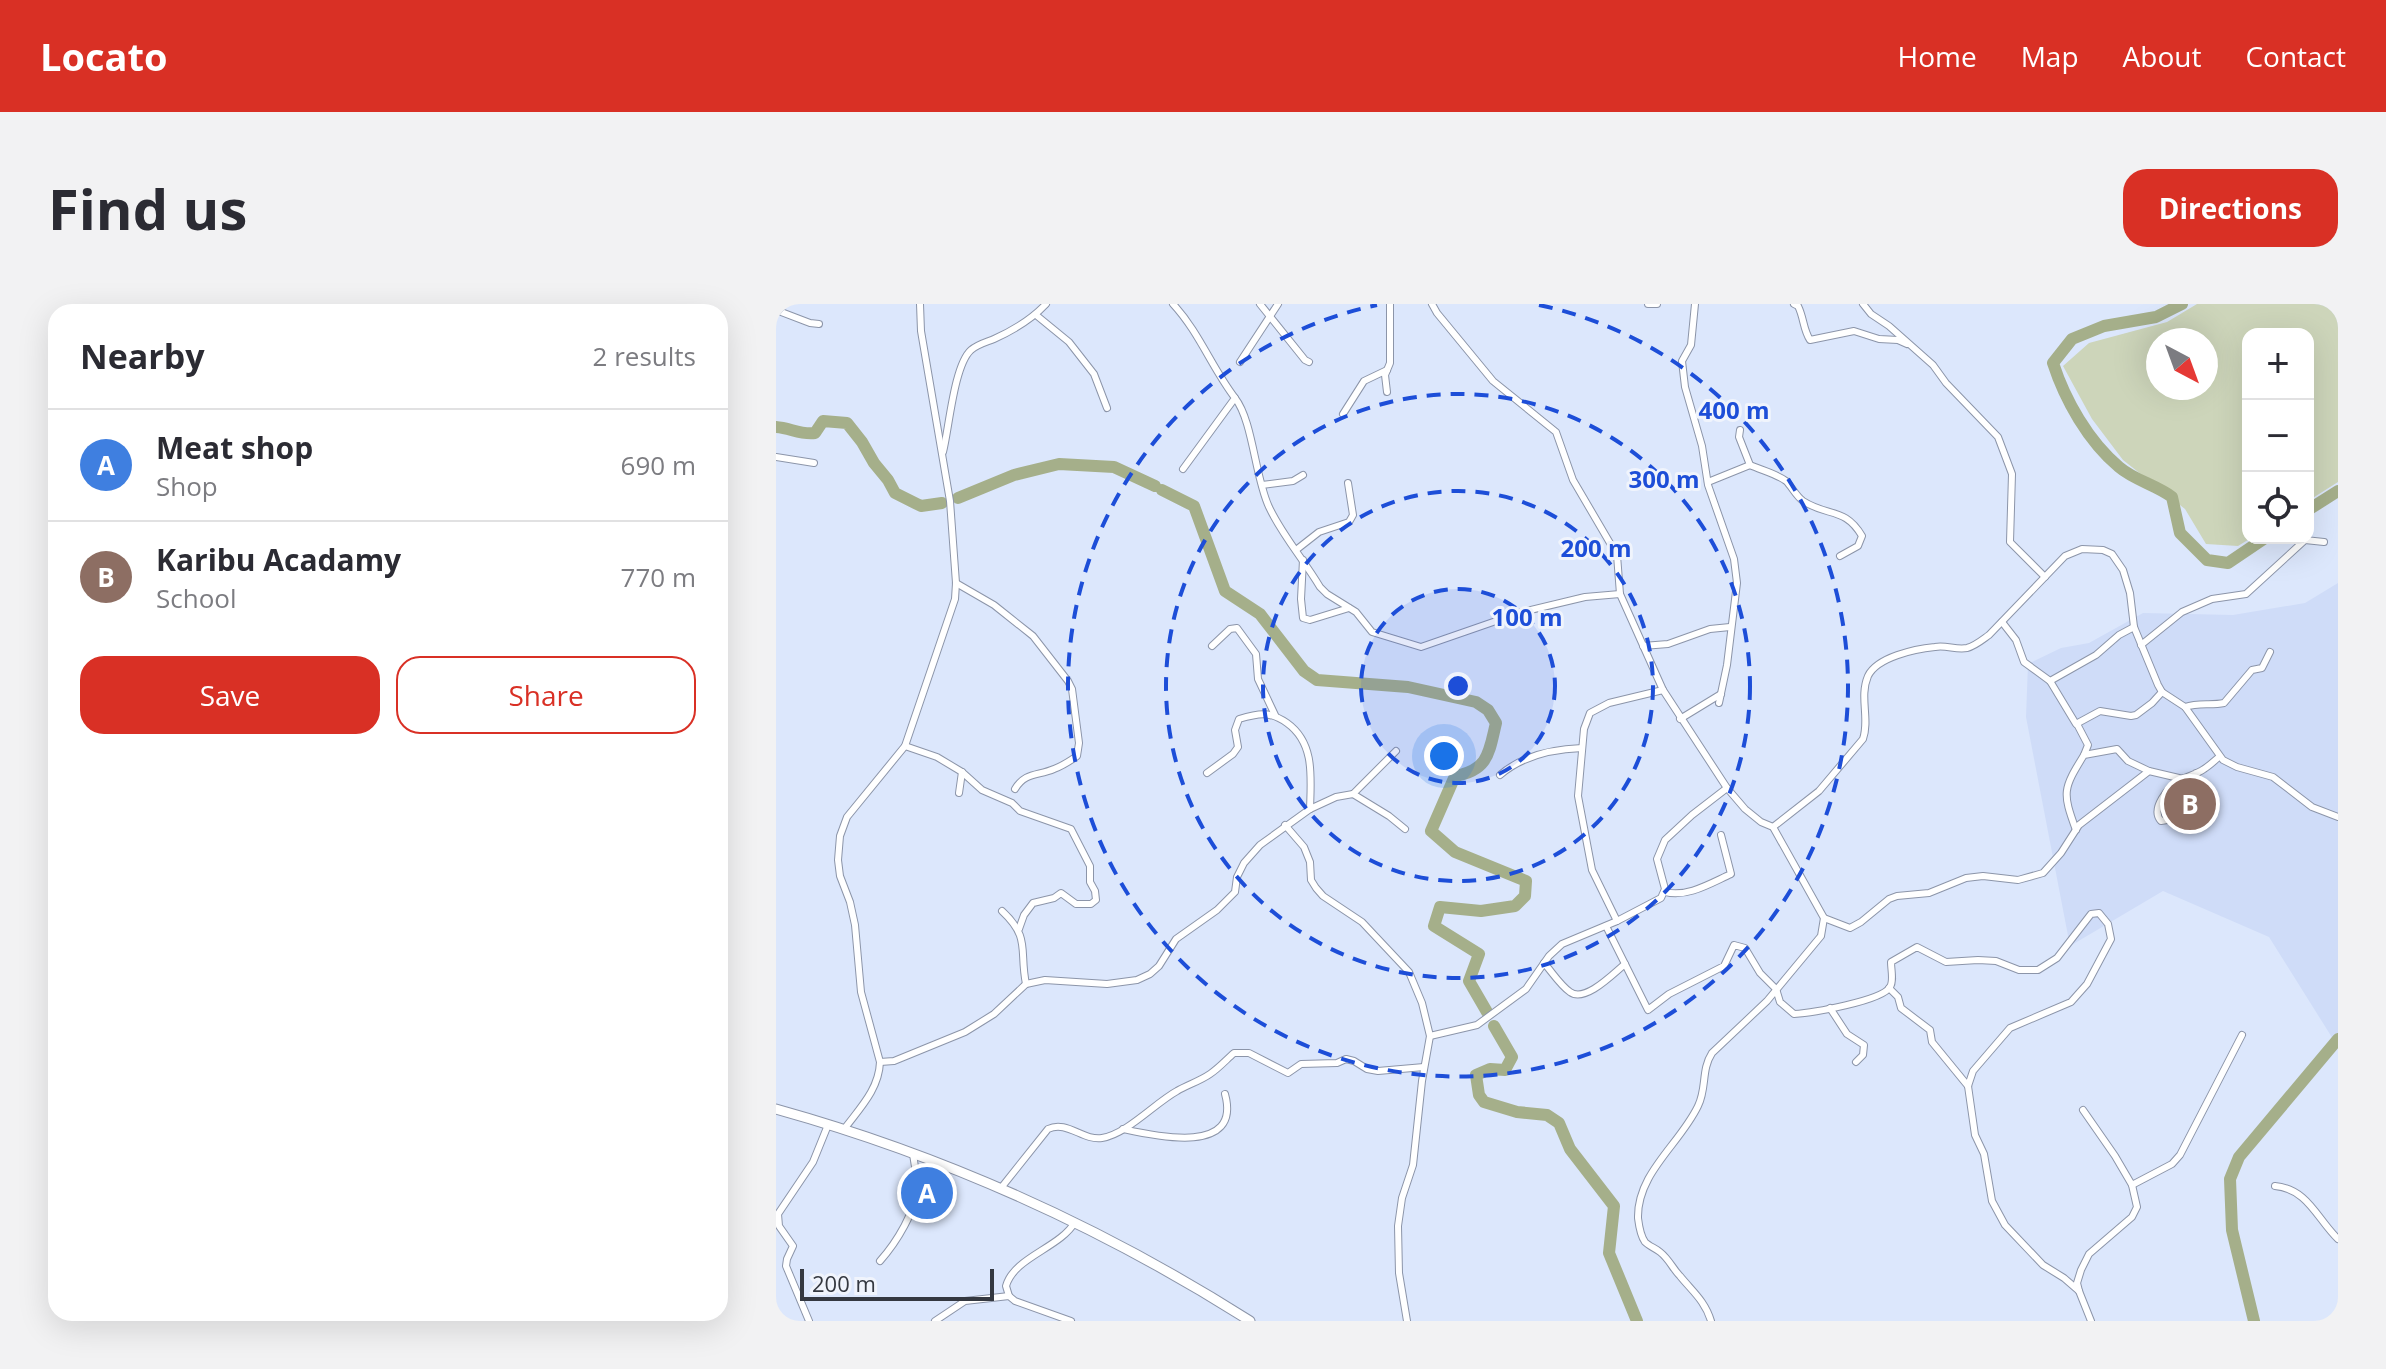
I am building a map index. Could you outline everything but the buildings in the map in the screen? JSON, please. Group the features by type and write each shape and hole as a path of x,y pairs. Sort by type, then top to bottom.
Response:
{"main road":[{"path":"777,1111 845,1128 1001,1188 1175,1274 1250,1321"}],"street":[{"path":"845,1128 875,1087 880,1062 861,992 855,925 840,876 840,836 847,817 905,746 955,599 950,501 921,331 920,304"},
{"path":"942,456 959,375 969,351 1036,315 1046,304"},
{"path":"1173,304 1207,350 1218,375 1244,416 1268,505 1327,594 1356,612 1372,632 1421,647 1522,612 1585,597 1620,594"},
{"path":"1260,304 1309,362"},
{"path":"1240,362 1278,304"},
{"path":"1387,392 1390,304"},
{"path":"1432,304 1493,381 1556,432 1573,480 1617,555 1620,594 1663,690 1727,788 1745,809 1773,827 1824,918 1821,936 1767,1001 1706,1062 1700,1103 1646,1182 1639,1201 1639,1228 1644,1240 1667,1259 1700,1297 1711,1321"},
{"path":"1648,304 1657,304"},
{"path":"1695,304 1691,345 1682,361 1685,387 1702,446 1708,482 1734,559 1737,583 1719,703"},
{"path":"1794,304 1798,306 1804,331 1810,340 1854,331 1879,339 1898,340 1913,347"},
{"path":"1863,304 1938,370 1946,383 1998,437 2012,474 2010,542 2045,577"},
{"path":"776,310 819,324"},
{"path":"1036,315 1069,342 1094,374 1107,408"},
{"path":"1343,414 1364,381 1387,370"},
{"path":"1183,469 1235,398"},
{"path":"1740,430 1739,437 1750,465"},
{"path":"776,457 814,463"},
{"path":"1708,482 1750,465 1784,479 1802,500 1838,513 1854,523 1862,536 1858,546 1840,556"},
{"path":"1262,485 1293,481 1303,475"},
{"path":"1296,550 1319,532 1349,522 1353,515 1348,483"},
{"path":"2141,645 2182,612 2212,599 2246,594 2305,540 2324,542"},
{"path":"1773,827 1819,791 1863,739 1866,731 1864,691 1870,672 1878,664 1886,659 1937,646 1968,647 1989,635 2065,556 2082,549 2103,550 2118,561 2127,581 2134,627 2162,692 2185,707 2219,757 2237,767 2273,777 2312,807 2338,817"},
{"path":"1303,560 1303,618 1310,620 1349,608"},
{"path":"956,583 994,605 1033,636 1072,689 1079,743 1077,756 1053,770 1029,775 1015,789"},
{"path":"2002,622 2016,640 2024,662 2050,681 2088,745 2067,783 2067,806 2076,830"},
{"path":"1643,646 1668,644 1710,629 1730,627"},
{"path":"2050,681 2102,651 2112,640 2134,627"},
{"path":"1212,646 1230,629 1237,628 1256,654 1258,679 1275,715"},
{"path":"2185,707 2195,703 2224,703 2252,670 2262,668 2270,652"},
{"path":"1617,921 1592,870 1578,796 1586,719 1590,713 1609,703 1663,690"},
{"path":"2077,724 2100,711 2136,715 2162,692"},
{"path":"1680,719 1721,694"},
{"path":"1207,773 1238,747 1235,730 1239,719 1256,714 1275,715 1298,731 1306,743 1310,809"},
{"path":"905,746 937,757 962,772 982,790 1012,803 1020,811 1071,829 1090,866 1094,903 1076,904 1059,894 1031,904 1019,929"},
{"path":"1500,775 1510,767 1557,749 1582,748"},
{"path":"2084,755 2117,749 2128,761 2149,771 2183,779"},
{"path":"880,1062 894,1061 965,1032 994,1014 1026,984 1045,980 1107,984 1137,980 1150,974 1159,966 1176,939 1217,910 1235,892 1237,877 1244,863 1260,845 1310,809 1336,797 1353,794 1396,751"},
{"path":"2196,773 2199,794 2194,808 2161,821 2156,811 2168,791 2219,757"},
{"path":"1824,918 1850,928 1897,896 1929,893 1975,877 2018,880 2043,873 2079,825 2149,771"},
{"path":"959,793 962,772"},
{"path":"1430,1036 1477,1025 1526,989 1562,944 1661,898 1665,892 1657,859 1665,840 1727,788"},
{"path":"1353,794 1405,829"},
{"path":"1285,825 1304,847 1310,862 1311,880 1316,888 1362,922 1409,972 1422,1003 1430,1036 1413,1165 1402,1198 1398,1226 1399,1273 1407,1321"},
{"path":"1665,892 1676,895 1731,874 1721,835"},
{"path":"1002,911 1019,929 1023,941 1026,984"},
{"path":"1606,926 1648,1010 1669,994 1724,966 1734,945 1745,948 1760,973 1776,989 1780,1002 1794,1014 1812,1013 1874,997 1892,984 1891,962 1917,947 1946,962 1996,961 2019,970 2038,970 2057,958 2091,914 2099,913 2108,924 2111,939 2087,984 2071,1002 2010,1028 1973,1071 1968,1086 1975,1135 1984,1154 1992,1201 2005,1225 2043,1265 2079,1291"},
{"path":"1544,963 1570,992 1578,996 1587,993 1625,964"},
{"path":"1889,988 1898,997 1901,1008 1930,1030 1932,1042 1968,1086"},
{"path":"1830,1008 1847,1034 1864,1045 1863,1055 1856,1062"},
{"path":"2132,1185 2172,1164 2180,1155 2242,1035"},
{"path":"1001,1188 1048,1129 1060,1126 1100,1139 1123,1129 1177,1091 1213,1073 1234,1053 1249,1053 1288,1073 1301,1064 1337,1063 1346,1059 1378,1071 1424,1067"},
{"path":"1123,1129 1164,1138 1208,1135 1223,1124 1227,1113 1225,1094"},
{"path":"2083,1110 2132,1185 2137,1207 2136,1213 2089,1254 2077,1283 2091,1321"},
{"path":"809,1321 786,1266 793,1246 781,1229 778,1217 781,1207 818,1153 828,1125"},
{"path":"880,1261 904,1227 916,1194 913,1153"},
{"path":"2275,1186 2295,1191 2305,1199 2338,1239"},
{"path":"1071,1321 1015,1301 1009,1296 1006,1286 1012,1273 1066,1236 1075,1222"},
{"path":"935,1321 965,1301 1009,1296"}],"shaded area":[{"path":"2338,583 2338,1047 2269,937 2163,891 2070,946 2026,717 2028,664 2061,648 2089,643 2143,613 2233,615 2305,603"}],"green space":[{"path":"2197,304 2338,304 2338,482 2314,497 2314,328 2242,328 2242,544 2238,546 2206,544 2185,509 2123,460 2092,419 2063,366 2089,343 2167,322"}],"waterway":[{"path":"2182,304 2156,317 2104,326 2072,339 2053,363 2071,405 2097,445 2125,472 2172,497 2180,533 2207,560 2228,563 2256,544"},
{"path":"776,427 815,433 823,421 847,423 895,493 921,506 942,503"},
{"path":"958,498 1014,475 1059,464 1114,467 1155,486"},
{"path":"1162,490 1194,506 1225,591 1260,614 1304,671 1317,680 1408,687 1476,702 1488,710 1496,723 1486,758 1475,769 1455,776 1431,831 1455,852 1526,881 1525,896 1515,906 1481,911 1440,907 1434,926 1479,954 1469,981 1487,1012"},
{"path":"2314,506 2338,491"},
{"path":"1494,1026 1512,1057 1505,1070 1490,1069 1476,1075 1479,1095 1484,1102 1517,1112 1547,1115 1559,1123 1570,1149 1614,1206 1609,1253 1637,1321"},
{"path":"2254,1321 2232,1230 2230,1179 2239,1157 2338,1039"}],"place":[{"name":"Karibu Acadamy","path":"2190,804"},
{"name":"Meat shop","path":"927,1193"}]}
